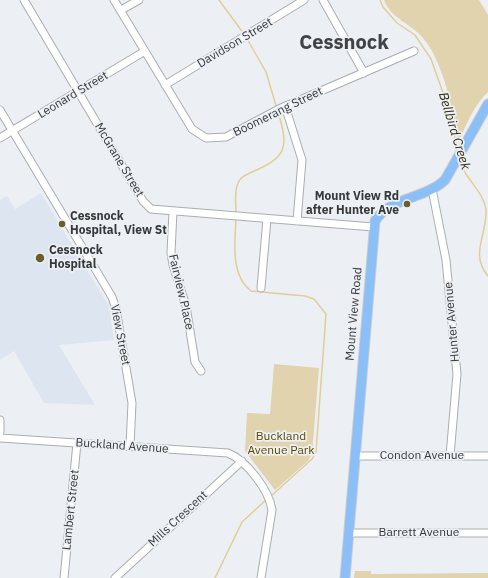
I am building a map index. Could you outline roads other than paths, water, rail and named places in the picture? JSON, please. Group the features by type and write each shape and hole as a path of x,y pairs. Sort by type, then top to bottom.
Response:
{"main road":[{"name":"Mount View Road","path":"345,578 374,228 378,218 387,208 432,189 445,180 488,104"}],"street":[{"name":"McGrane Street","path":"24,0 147,206 153,210 374,228"},
{"name":"Boomerang Street","path":"114,0 192,129 206,138 226,137 280,109 414,51"},
{"path":"121,10 139,0"},
{"name":"Davidson Street","path":"165,85 304,0"},
{"path":"323,0 364,72"},
{"name":"Leonard Street","path":"0,138 145,52"},
{"path":"280,109 302,160 297,221"},
{"name":"View Street","path":"0,110 112,297 116,309 132,403 130,446"},
{"name":"Hunter Avenue","path":"432,189 446,260 457,374 450,456"},
{"name":"Fairview Place","path":"172,211 171,254 186,306 195,362 201,371"},
{"path":"261,288 267,219"},
{"path":"0,420 0,432"},
{"name":"Buckland Avenue","path":"0,438 228,453 242,461"},
{"name":"Lambert Street","path":"64,578 77,443"},
{"name":"Condon Avenue","path":"355,456 488,456"},
{"path":"242,461 267,493 271,501 272,510 261,578"},
{"name":"Mills Crescent","path":"115,578 242,461"},
{"name":"Barrett Avenue","path":"349,533 488,533"}],"waterway":[{"path":"219,0 244,34"},
{"name":"Bellbird Creek","path":"380,0 383,7 397,23 415,35 431,59 447,104 458,151"},
{"path":"246,37 266,72 277,109"},
{"path":"236,214 236,190 240,179 245,175 264,167 279,156 282,150 284,134 278,112"},
{"name":"Bellbird Creek","path":"461,160 464,171 481,195 485,204 486,218 481,243 480,260 488,276"},
{"path":"236,218 235,258 244,284 251,291 305,296 314,299 326,314 316,452 312,459 270,497"},
{"path":"215,578 242,522 267,499"}],"place":[{"name":"Mount View Rd after Hunter Ave","path":"407,204"},
{"name":"Cessnock Hospital, View St","path":"62,224"},
{"name":"Cessnock Hospital","path":"40,258"}],"district":[{"name":"Cessnock","path":"344,43"}],"park label":[{"name":"Buckland Avenue Park","path":"281,444"}]}
